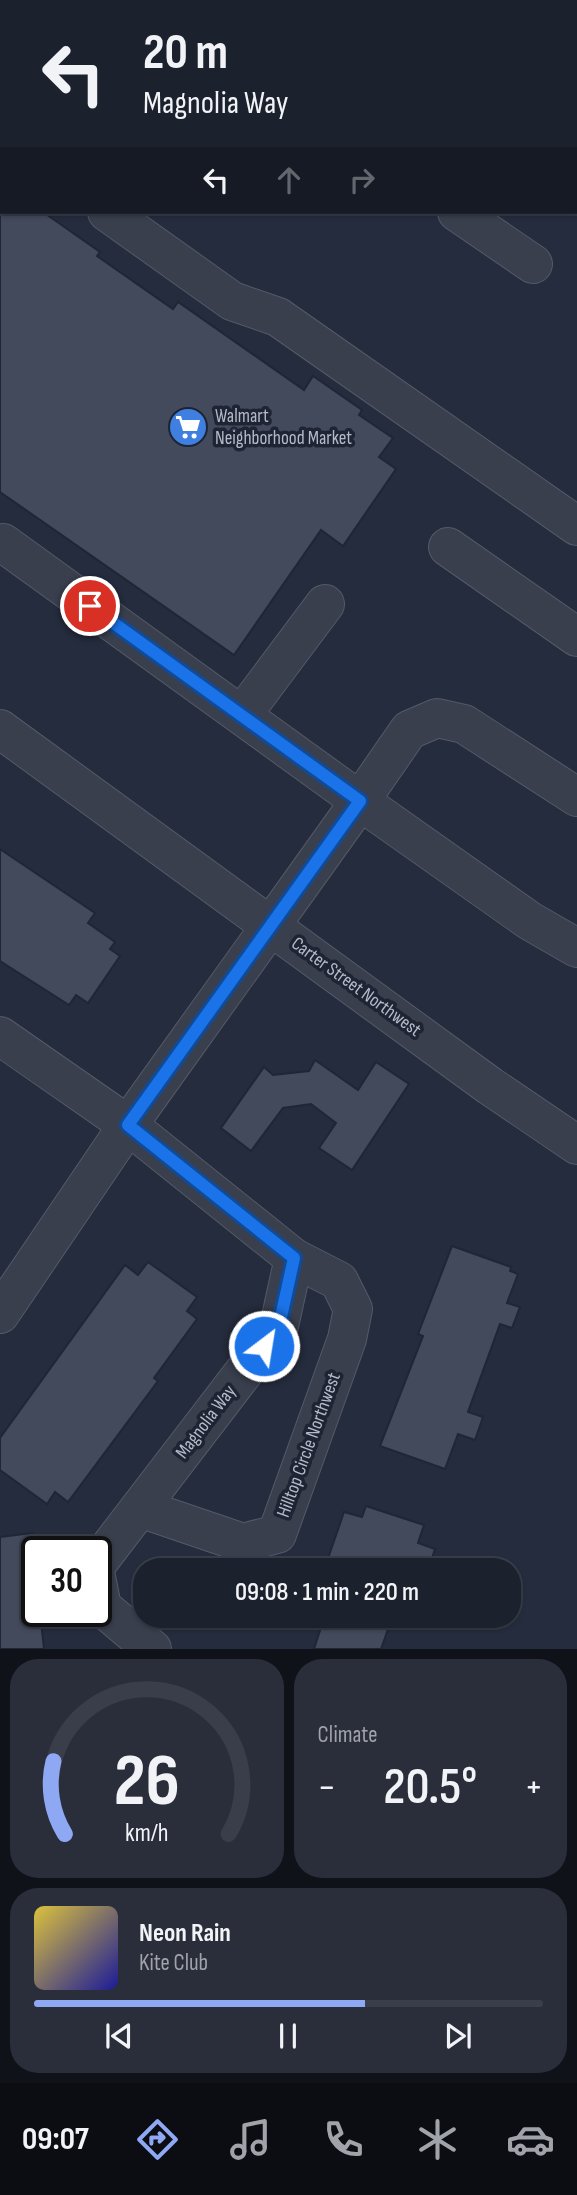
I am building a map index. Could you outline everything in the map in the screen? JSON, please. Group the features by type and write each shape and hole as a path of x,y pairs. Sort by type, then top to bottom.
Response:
{"street":[{"path":"110,214 232,301 278,317 577,526"},
{"path":"460,214 533,264"},
{"path":"3,543 530,921 577,948"},
{"path":"448,547 577,638"},
{"path":"242,715 325,604"},
{"path":"0,1314 136,1114 409,730 437,718 464,724 577,797"},
{"name":"Carter Street Northwest","path":"0,729 272,924 490,1086 577,1145"},
{"path":"0,1036 136,1114 294,1258"},
{"name":"Magnolia Way","path":"140,1508 279,1326 294,1258"},
{"name":"Hilltop Circle Northwest","path":"140,1508 243,1543 276,1534 343,1352 354,1309 339,1281 294,1258"},
{"path":"112,1544 140,1508"},
{"path":"112,1615 152,1649"}],"building":[{"name":"Walmart Neighborhood Market","path":"0,214 46,214 100,252 97,256 173,309 178,302 304,390 313,376 362,410 359,415 393,438 379,457 396,469 343,546 321,530 234,655 0,492"},
{"path":"0,849 95,913 88,923 115,942 110,949 120,956 88,1003 76,995 69,1005 0,961"},
{"path":"315,1060 358,1090 376,1062 409,1084 352,1170 319,1148 336,1123 311,1104 283,1108 251,1151 221,1128 264,1067 273,1075 309,1071"},
{"path":"452,1246 511,1267 510,1271 518,1274 507,1303 520,1307 512,1328 500,1324 468,1412 483,1417 475,1440 458,1434 445,1469 380,1446 423,1336 418,1334"},
{"path":"148,1262 197,1297 187,1311 197,1319 154,1378 158,1381 68,1502 55,1492 47,1504 0,1470 0,1438 125,1265 138,1275"},
{"path":"366,1506 424,1525 418,1543 435,1549 432,1558 328,1558 344,1512 362,1517"},
{"path":"32,1533 32,1536 21,1536 21,1627 42,1627 44,1649 0,1649 0,1537"},
{"path":"321,1628 388,1628 381,1649 314,1649"}],"place":[{"name":"Walmart Neighborhood Market","path":"188,427"}],"route":[{"path":"90,606 360,801 128,1125 294,1258 279,1326 264,1346"}]}
